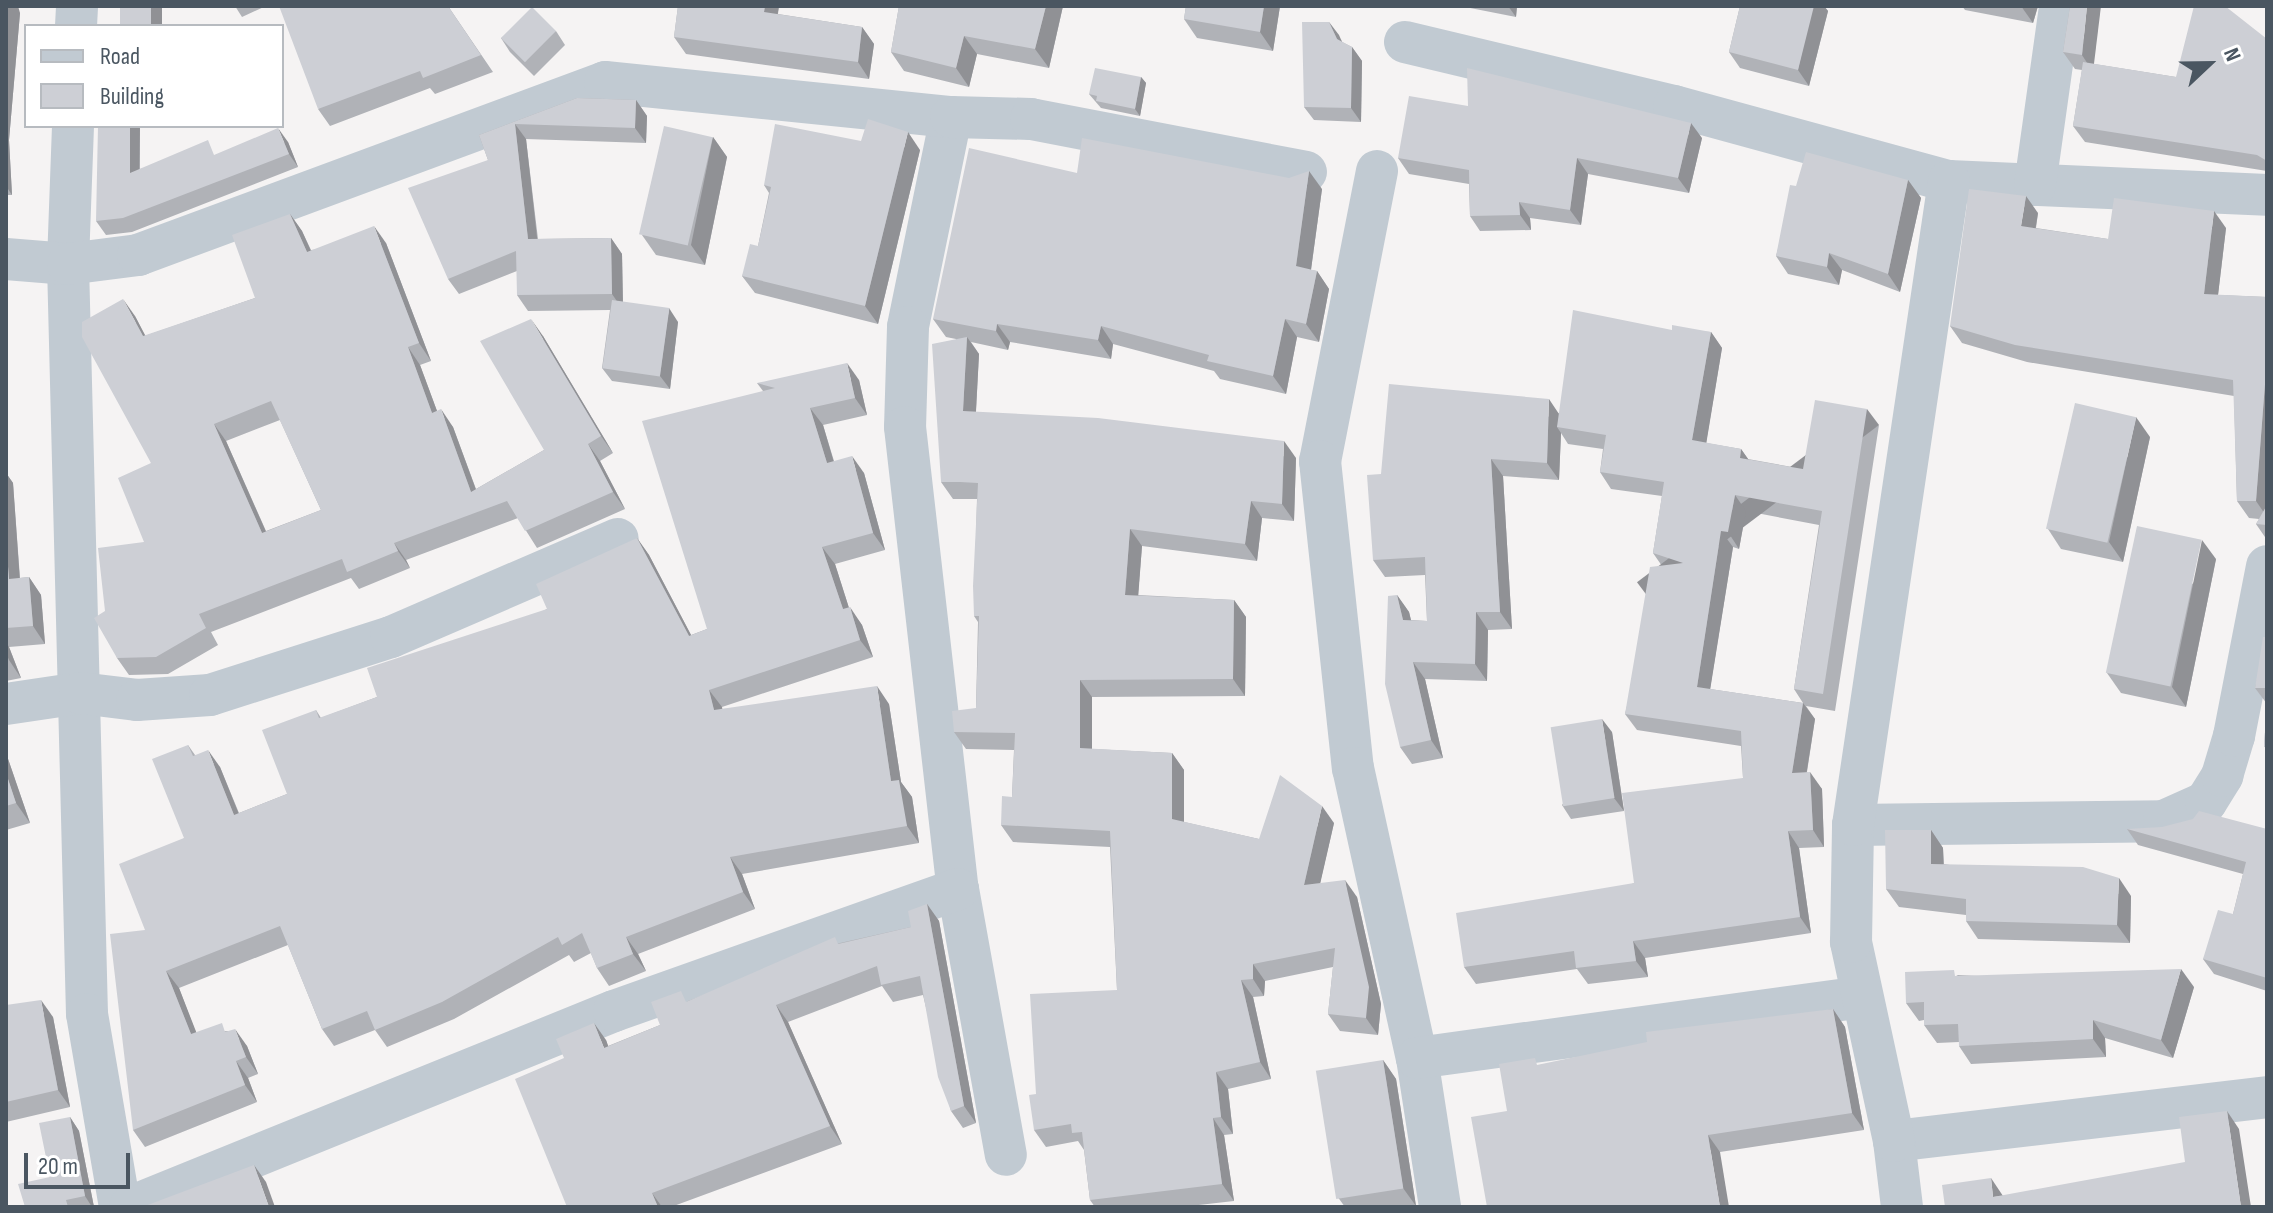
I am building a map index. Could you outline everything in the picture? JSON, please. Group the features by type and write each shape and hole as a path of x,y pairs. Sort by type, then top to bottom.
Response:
{"street":[{"path":"2035,185 2060,6"},
{"path":"1405,42 1674,106 1949,181 2267,195"},
{"path":"6,259 68,264 138,255 605,82 951,117 1031,119 1306,172"},
{"path":"951,117 908,327 905,427 958,889 1006,1155"},
{"path":"73,128 68,264 87,1014 120,1207"},
{"path":"1377,171 1320,461 1353,768 1417,1058 1440,1207"},
{"path":"1902,1207 1894,1141 1860,997 1851,942 1853,825 1949,181"},
{"path":"6,704 80,693 137,700 210,695 391,637 618,539"},
{"path":"1853,825 2164,821 2206,802 2222,776 2234,736 2267,566"},
{"path":"130,1207 614,1011 958,889"},
{"path":"1417,1058 1860,997"},
{"path":"1894,1141 2267,1097"}],"building":[{"path":"120,6 151,6 151,24 120,24"},
{"path":"279,6 448,6 481,55 423,78 420,71 318,109"},
{"path":"678,6 765,6 764,12 862,27 858,62 674,37"},
{"path":"899,6 1046,6 1035,49 964,36 956,68 891,52"},
{"path":"1186,6 1264,6 1260,32 1184,19"},
{"path":"1740,6 1814,6 1798,70 1729,52"},
{"path":"2070,6 2087,6 2082,55 2063,52"},
{"path":"2194,6 2225,6 2267,39 2267,161 2257,155 2073,126 2083,62 2176,77"},
{"path":"532,7 556,31 525,62 501,38"},
{"path":"1302,22 1329,22 1337,39 1352,47 1351,108 1304,107"},
{"path":"1095,68 1141,77 1135,109 1096,101 1097,96 1089,94"},
{"path":"1467,68 1691,123 1678,178 1577,158 1570,210 1519,202 1520,215 1470,216 1469,170 1398,158 1409,96 1468,106"},
{"path":"577,98 636,100 635,128 515,124 528,239 611,238 612,294 517,295 516,251 448,279 408,188 488,160 479,135"},
{"path":"868,119 908,132 865,306 742,276 750,244 758,246 771,187 764,185 775,124 861,141"},
{"path":"664,126 713,137 688,245 639,234"},
{"path":"98,128 130,128 130,173 208,140 214,155 278,128 289,154 123,218 96,221"},
{"path":"1082,138 1289,178 1309,171 1296,266 1317,271 1306,324 1285,319 1273,376 1207,361 1209,355 1101,326 1098,340 997,324 996,331 933,319 969,148 1077,173"},
{"path":"1806,152 1908,180 1888,274 1829,253 1827,267 1776,256 1790,185 1796,186"},
{"path":"1969,189 2026,196 2021,226 2108,239 2114,198 2214,211 2204,294 2267,297 2267,371 2256,501 2237,501 2233,380 2015,345 1950,326"},
{"path":"290,214 307,252 374,226 419,343 408,347 432,413 441,409 471,492 544,450 480,341 531,319 601,436 588,444 613,492 525,531 507,501 394,543 398,551 347,572 342,559 199,614 206,628 156,657 117,658 94,618 105,611 98,548 144,542 118,478 151,463 82,337 82,322 123,299 143,336 255,298 232,235","holes":["271,401 321,510 262,533 214,424"]},
{"path":"612,300 669,308 660,376 602,368"},
{"path":"1573,310 1672,330 1672,325 1711,332 1692,440 1741,449 1740,458 1803,469 1815,400 1867,409 1823,694 1794,689 1822,511 1735,495 1728,532 1721,531 1697,687 1803,703 1792,773 1810,772 1813,830 1788,831 1800,917 1633,941 1636,961 1576,968 1574,951 1464,967 1456,913 1634,883 1622,793 1743,778 1741,731 1625,714 1650,567 1683,563 1653,553 1664,482 1600,472 1606,435 1557,427"},
{"path":"967,337 963,411 1098,418 1284,441 1282,504 1251,501 1245,544 1130,529 1125,595 1234,600 1233,679 1080,680 1080,748 1172,753 1172,819 1259,839 1280,775 1322,806 1304,885 1345,880 1369,987 1366,1018 1328,1014 1335,948 1253,964 1253,979 1241,980 1260,1062 1216,1072 1221,1117 1213,1118 1222,1184 1090,1200 1082,1132 1072,1133 1071,1124 1034,1130 1029,1095 1036,1094 1030,994 1117,990 1110,831 1001,825 1002,796 1012,797 1015,733 954,732 952,711 976,708 979,616 974,616 973,586 978,483 941,482 932,344"},
{"path":"847,363 855,398 810,408 827,463 852,456 873,533 822,547 843,609 850,607 860,640 709,690 714,710 877,686 891,781 899,780 907,826 730,857 743,892 626,937 633,954 597,968 582,933 562,945 558,937 442,1002 375,1030 367,1011 322,1029 280,926 166,971 191,1034 222,1023 225,1032 235,1029 246,1057 236,1061 245,1085 133,1130 110,934 145,930 119,864 184,838 152,759 188,745 193,756 208,750 234,815 287,794 262,730 316,710 319,718 377,697 367,668 547,609 536,584 637,538 689,636 707,629 642,421 775,388 757,383"},
{"path":"1389,384 1549,399 1547,463 1491,459 1500,612 1476,612 1475,664 1413,662 1431,740 1400,747 1385,684 1388,596 1397,595 1403,620 1427,621 1425,557 1373,560 1367,475 1381,474"},
{"path":"2075,403 2136,417 2107,543 2046,529"},
{"path":"2267,505 2267,525 2256,524"},
{"path":"2137,526 2202,540 2170,686 2106,673"},
{"path":"6,542 9,579 29,577 33,626 6,628"},
{"path":"2263,637 2267,637 2267,688 2255,688"},
{"path":"2267,701 2267,746 2264,746"},
{"path":"1602,719 1615,798 1563,806 1551,727"},
{"path":"6,773 16,803 6,806"},
{"path":"2199,811 2267,829 2267,978 2203,959 2218,910 2233,914 2246,862 2127,829 2162,827 2193,819"},
{"path":"1885,830 1931,830 1931,864 2083,867 2119,878 2117,925 1966,921 1966,899 1886,889"},
{"path":"927,904 964,1106 951,1111 938,1077 920,976 881,985 877,966 776,1005 830,1126 652,1193 658,1207 567,1207 515,1079 564,1058 556,1039 594,1023 604,1048 660,1025 651,1002 681,991 686,1002 835,937 838,944 911,927 908,911"},
{"path":"2181,969 2161,1040 2093,1020 2093,1039 1959,1046 1958,1024 1924,1025 1924,1002 1906,1003 1905,972 1954,970 1955,976"},
{"path":"41,1000 58,1090 6,1102 6,1005"},
{"path":"1833,1009 1852,1113 1708,1135 1720,1207 1487,1207 1471,1117 1507,1111 1499,1064 1535,1058 1537,1065 1647,1042 1646,1032"},
{"path":"1383,1060 1403,1188 1336,1199 1316,1071"},
{"path":"2227,1111 2241,1207 1945,1207 1942,1185 1991,1178 1993,1197 2185,1162 2179,1117"},
{"path":"70,1117 85,1196 66,1200 68,1207 25,1207 18,1184 50,1177 39,1123"},
{"path":"254,1165 269,1207 145,1207 145,1206"}]}
